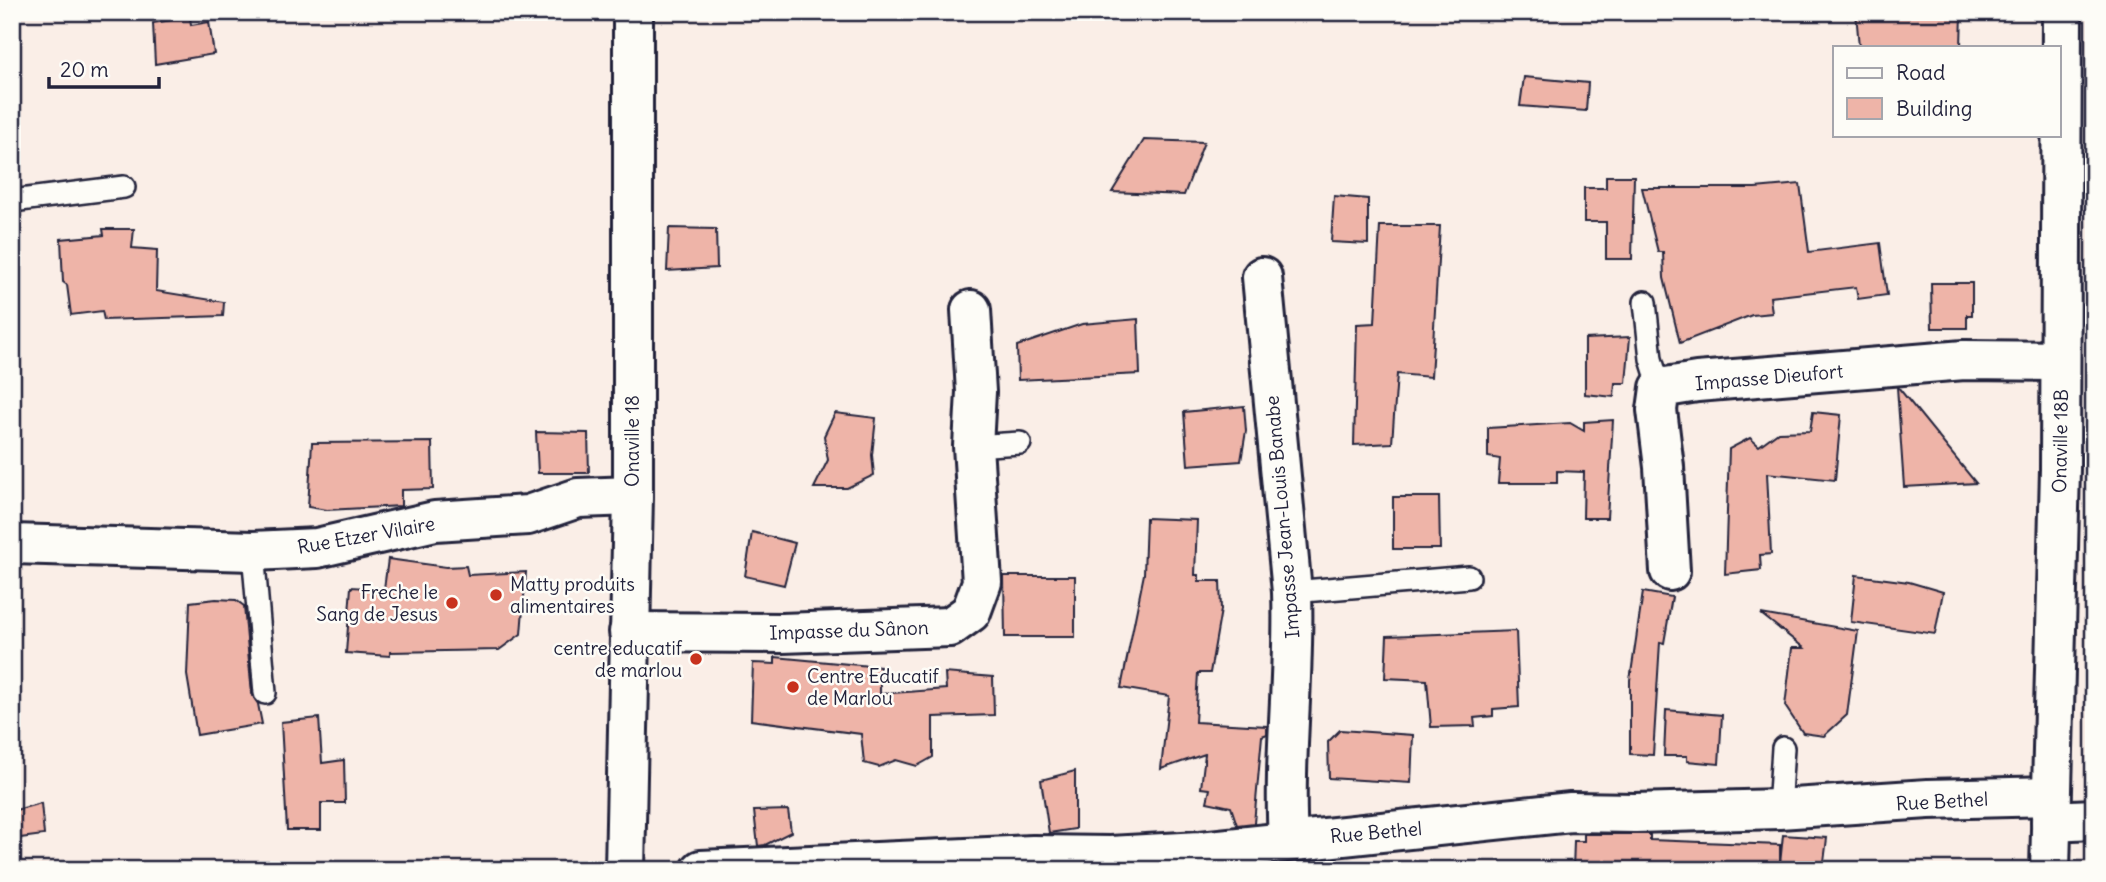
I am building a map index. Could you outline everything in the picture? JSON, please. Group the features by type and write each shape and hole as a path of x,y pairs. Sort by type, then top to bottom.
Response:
{"street":[{"name":"Onaville 18","path":"625,870 633,496 633,12"},
{"name":"Onaville 18B","path":"2050,870 2060,361 2078,197 2062,12"},
{"name":"Impasse Jean-Louis Banabe","path":"1262,277 1294,635 1285,795 1288,840"},
{"name":"Impasse du Sânon","path":"628,632 782,633 950,627 971,612 982,582 973,446 975,392 971,310"},
{"name":"Impasse Dieufort","path":"1660,388 1697,382 1917,363 2060,361"},
{"path":"1660,388 1657,410 1664,467 1670,571"},
{"name":"Rue Etzer Vilaire","path":"12,544 253,551 317,548 435,521 528,515 578,498 633,496"},
{"name":"Rue Bethel","path":"701,870 1033,855 1111,863 1288,840 1571,812 1779,809 1928,799 2051,809 2094,819"}],"lane":[{"path":"12,201 124,187"},
{"path":"1645,302 1651,359 1660,388"},
{"path":"973,446 1020,443"},
{"path":"253,551 265,694"},
{"path":"1292,592 1469,577"},
{"path":"1779,809 1783,748"}],"building":[{"path":"1856,12 1962,12 1961,46 1859,46"},
{"path":"190,17 191,25 209,22 214,54 155,64 153,23"},
{"path":"1524,77 1588,83 1586,111 1520,106"},
{"path":"1144,140 1204,142 1184,195 1112,192"},
{"path":"1606,176 1634,176 1632,259 1606,259 1606,222 1584,222 1584,188 1606,188"},
{"path":"1800,184 1809,252 1880,243 1887,295 1858,299 1856,287 1770,297 1772,313 1752,315 1680,343 1664,278 1663,252 1658,252 1642,188 1755,188"},
{"path":"1334,196 1368,199 1368,244 1331,242"},
{"path":"1380,226 1440,226 1431,377 1397,374 1392,443 1354,445 1357,324 1375,323"},
{"path":"669,228 716,229 717,268 667,271"},
{"path":"103,229 134,229 132,248 157,250 156,291 224,302 223,316 104,320 102,311 71,315 67,285 63,282 61,239 104,235"},
{"path":"1931,283 1972,283 1972,315 1967,315 1967,328 1932,328"},
{"path":"1138,319 1140,374 1018,380 1017,346 1082,324"},
{"path":"1630,337 1626,383 1615,383 1614,397 1585,394 1585,339"},
{"path":"1898,387 1976,483 1904,487"},
{"path":"1244,406 1246,431 1241,461 1188,465 1184,412"},
{"path":"1813,412 1841,415 1835,480 1767,473 1771,554 1760,555 1761,570 1725,574 1729,449 1750,438 1759,446 1778,432 1810,431"},
{"path":"835,413 876,418 872,455 874,475 847,488 814,488 828,460 824,436"},
{"path":"1613,420 1607,518 1583,518 1584,472 1557,471 1557,483 1498,483 1500,459 1488,457 1488,428 1570,423 1584,431 1584,422"},
{"path":"536,432 588,433 589,473 538,473"},
{"path":"432,442 433,489 401,490 401,506 327,510 308,507 312,443"},
{"path":"1393,497 1439,497 1440,549 1393,549"},
{"path":"1146,518 1197,520 1195,575 1199,575 1199,581 1220,581 1221,610 1210,673 1198,673 1195,722 1267,726 1267,734 1262,736 1254,823 1237,825 1231,807 1207,802 1210,789 1201,788 1205,754 1161,769 1169,696 1121,688 1144,574"},
{"path":"752,532 795,543 784,585 745,576"},
{"path":"388,559 446,567 466,566 468,575 526,572 521,634 499,650 390,652 390,656 346,653 351,587 384,589"},
{"path":"1856,575 1909,582 1943,592 1935,634 1851,622"},
{"path":"1004,576 1075,576 1075,637 1005,637"},
{"path":"1643,592 1672,597 1664,643 1660,642 1653,755 1630,754 1630,680"},
{"path":"236,600 244,606 252,694 258,704 262,724 197,735 187,675 190,602"},
{"path":"1761,614 1858,631 1847,715 1824,736 1803,733 1785,706 1792,648 1804,648"},
{"path":"1516,631 1519,707 1493,709 1493,716 1474,718 1475,726 1431,727 1427,680 1385,678 1387,636"},
{"path":"775,657 880,667 880,694 946,689 945,673 993,677 994,715 933,717 933,757 917,766 896,760 879,767 864,763 861,734 751,720 753,663 775,664"},
{"path":"1666,710 1722,715 1719,764 1687,761 1687,756 1664,756"},
{"path":"319,718 322,763 344,760 345,803 321,803 321,830 287,830 281,722"},
{"path":"1340,730 1413,735 1411,783 1329,778 1328,742"},
{"path":"1075,771 1075,829 1049,833 1041,780"},
{"path":"41,803 44,835 12,839 12,811"},
{"path":"788,810 791,832 758,846 754,811"},
{"path":"1584,834 1650,834 1650,840 1780,845 1780,864 1783,835 1827,838 1823,870 1573,870 1574,841 1584,841"}],"place":[{"name":"Matty produits alimentaires","path":"496,595"},
{"name":"Freche le Sang de Jesus","path":"452,603"},
{"name":"centre educatif de marlou","path":"696,659"},
{"name":"Centre Educatif de Marlou","path":"793,687"}]}
